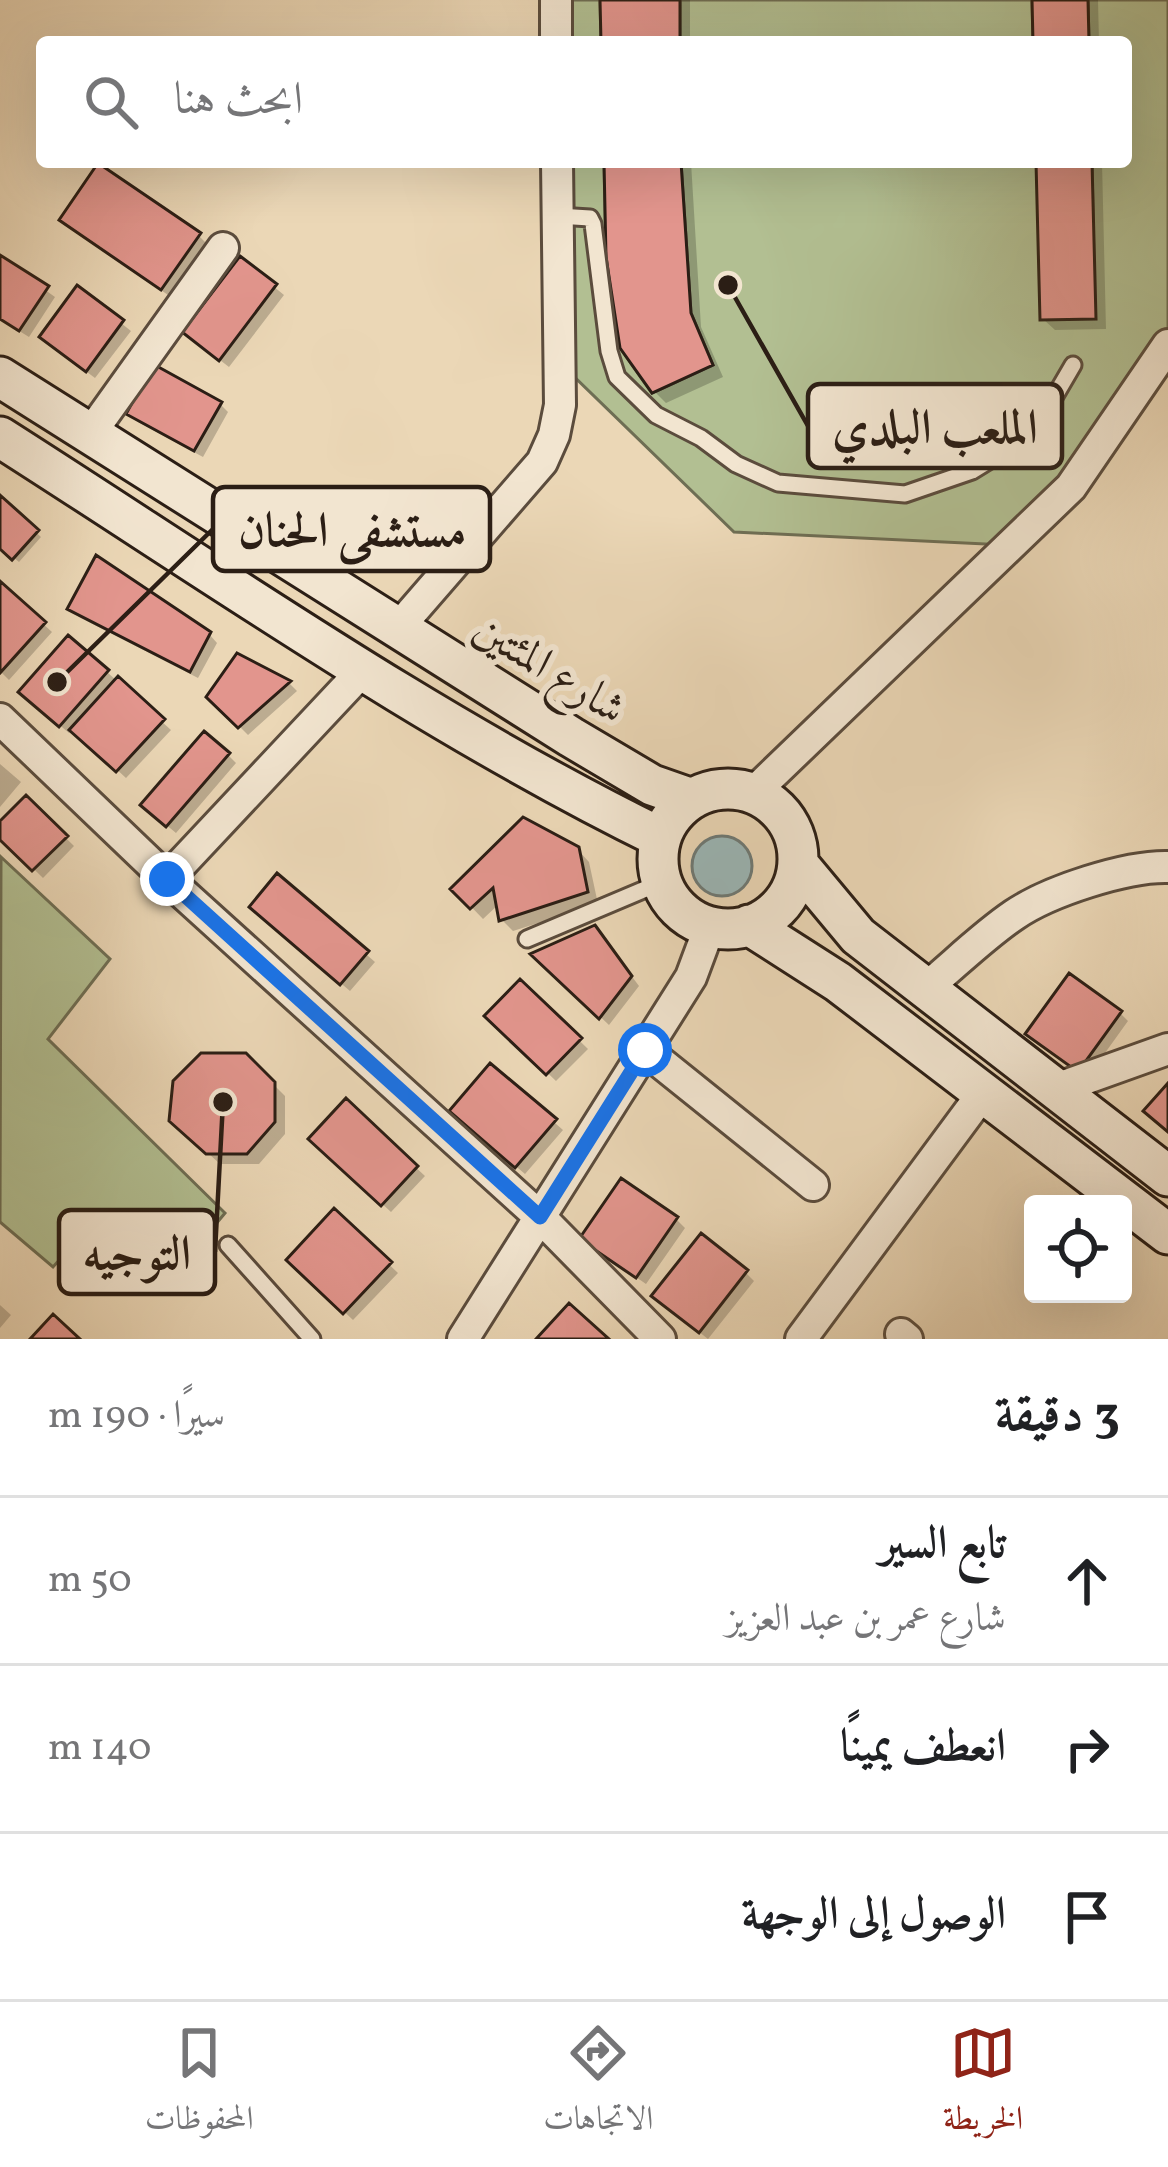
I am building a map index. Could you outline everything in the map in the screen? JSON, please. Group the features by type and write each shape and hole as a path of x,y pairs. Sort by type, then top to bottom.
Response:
{"street":[{"path":"556,0 556,36"},
{"path":"398,628 542,462 554,435 560,405 557,168"},
{"path":"90,434 223,248"},
{"path":"753,793 1071,487 1168,345"},
{"name":"شارع المئتين","path":"0,377 652,785 692,799"},
{"path":"0,437 364,669 569,793 661,838"},
{"path":"200,565 228,521"},
{"path":"167,879 364,669"},
{"path":"0,718 167,879 540,1217 660,1339"},
{"path":"712,790 753,793 788,821 796,842 798,864 788,895 765,919 749,926 710,926 689,917 673,902 662,882 661,838 668,822 692,799 712,790"},
{"path":"798,864 858,936 1168,1176"},
{"path":"926,988 1016,914 1119,872 1168,867"},
{"path":"463,1339 691,977 710,926"},
{"path":"749,926 838,982 1168,1234"},
{"path":"1056,1089 1168,1049"},
{"path":"645,1050 813,1185"},
{"path":"801,1339 983,1093"}],"lane":[{"path":"558,216 585,216 593,224 609,350 617,377 656,416 778,483 905,494 972,471 1019,442 1073,365"},
{"path":"527,939 662,882"},
{"path":"228,1245 312,1339"}],"green space":[{"path":"557,0 600,0 601,36 555,36"},
{"path":"680,0 1032,0 1033,36 680,36"},
{"path":"1088,0 1168,0 1168,339 1006,545 734,532 556,359 554,168 604,168 606,257 620,348 652,393 713,365 691,313 681,168 1038,168 1095,319 1092,168 1132,168 1132,36 1089,36"},
{"path":"1,857 110,959 48,1039 225,1213 161,1290 79,1238 53,1267 0,1222"}],"water":[{"path":"722,836 743,845 752,866 743,887 722,896 701,887 692,866 701,845"}],"building":[{"path":"600,0 680,0 680,36 601,36"},
{"path":"1032,0 1088,0 1089,36 1033,36"},
{"path":"95,168 105,168 201,233 161,290 59,220"},
{"path":"604,168 681,168 691,313 713,365 652,393 620,348 606,257"},
{"path":"1036,168 1092,168 1096,319 1040,320"},
{"path":"0,255 49,286 19,331 0,319"},
{"path":"240,256 277,284 219,361 182,332"},
{"path":"77,285 124,320 86,372 39,337"},
{"path":"153,364 222,402 194,451 126,414"},
{"path":"0,495 39,530 12,560 0,549"},
{"path":"96,555 211,632 190,672 67,609"},
{"path":"0,581 46,622 0,673"},
{"path":"68,635 109,670 59,727 18,692"},
{"path":"237,653 291,681 238,728 206,697"},
{"path":"118,676 165,719 116,772 69,730"},
{"path":"204,731 230,753 166,827 140,805"},
{"path":"26,795 68,836 32,871 0,840 0,821"},
{"path":"523,817 579,847 588,892 499,921 493,888 470,909 450,889"},
{"path":"277,873 369,951 340,985 249,907"},
{"path":"595,925 632,976 599,1019 530,954"},
{"path":"1069,973 1122,1011 1078,1072 1025,1034"},
{"path":"520,979 582,1038 546,1075 484,1016"},
{"path":"201,1053 246,1053 275,1082 275,1122 247,1154 206,1154 169,1121 173,1081"},
{"path":"490,1063 557,1119 515,1168 449,1111"},
{"path":"1168,1083 1168,1132 1143,1111"},
{"path":"346,1098 418,1166 381,1206 308,1139"},
{"path":"621,1178 678,1217 636,1278 579,1239"},
{"path":"334,1208 392,1262 343,1314 286,1260"},
{"path":"701,1233 748,1270 699,1333 651,1296"},
{"path":"569,1303 609,1339 536,1339"},
{"path":"53,1314 80,1339 30,1339"}],"place":[{"name":"الملعب البلدي","path":"728,285"},
{"name":"مستشفى الحنان","path":"57,682"},
{"name":"التوجيه","path":"223,1102"}],"route":[{"path":"167,879 540,1217 645,1050"}]}
